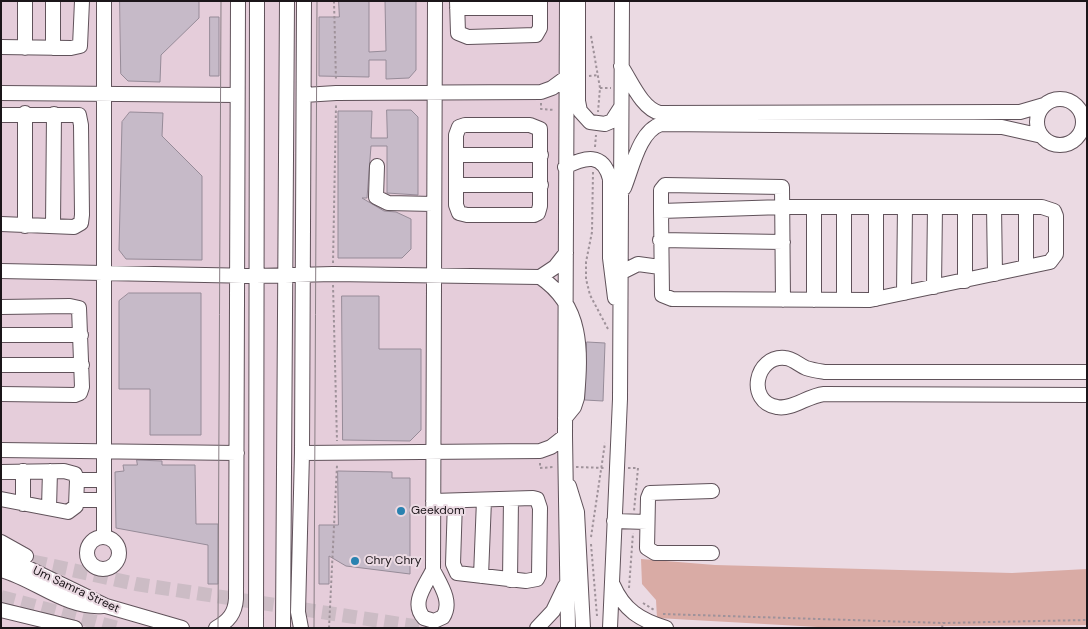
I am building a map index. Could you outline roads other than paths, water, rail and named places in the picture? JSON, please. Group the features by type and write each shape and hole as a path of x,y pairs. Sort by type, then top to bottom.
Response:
{"street":[{"path":"25,1 25,48"},
{"path":"53,1 53,48"},
{"path":"1,47 71,48 80,46 82,1"},
{"path":"216,628 227,621 236,610 238,1"},
{"path":"256,628 257,1"},
{"path":"282,628 287,1"},
{"path":"302,628 298,612 302,453 304,1"},
{"path":"433,570 432,276 434,1"},
{"path":"568,1 565,167 565,472 568,628"},
{"path":"578,1 578,101 580,111 584,117 596,124 612,121 621,107"},
{"path":"610,628 622,272 622,1"},
{"path":"434,17 457,8 540,5 540,31 532,36 460,35 457,29 457,8"},
{"path":"82,16 104,8 104,536"},
{"path":"286,41 304,40"},
{"path":"621,66 646,104 654,112 660,113 1020,112 1044,106 1055,99 1061,99 1074,103 1082,113 1084,126 1078,137 1069,144 1057,145 1042,136 1002,127 661,124 650,131 644,140 621,196"},
{"path":"304,95 336,93 541,92 552,88 566,77"},
{"path":"541,92 554,99 566,111"},
{"path":"1,93 237,95"},
{"path":"1042,136 1037,120 1044,106"},
{"path":"25,113 25,226"},
{"path":"1,114 76,114 81,118 82,173 81,223 74,227 1,224"},
{"path":"54,114 54,226"},
{"path":"474,125 534,125 540,130 541,155 540,209 534,215 462,214 457,210 456,155 458,127 474,125"},
{"path":"237,174 256,154"},
{"path":"456,155 541,155"},
{"path":"565,167 581,159 593,159 604,165 610,179 611,273 621,316"},
{"path":"377,166 376,197 388,202 433,198 456,184"},
{"path":"82,173 104,172"},
{"path":"433,173 456,184 541,184"},
{"path":"661,211 783,207 1042,207 1054,211 1056,216 1056,254 1050,262 996,274 876,299 783,300 666,298 661,288 660,262 661,190 665,185 780,186 784,189 783,207 783,300"},
{"path":"82,192 104,191"},
{"path":"876,207 876,299"},
{"path":"904,293 905,207"},
{"path":"934,287 935,207"},
{"path":"965,280 966,207"},
{"path":"994,207 996,274"},
{"path":"1026,207 1026,267"},
{"path":"814,208 814,300"},
{"path":"844,208 844,300"},
{"path":"660,240 783,242"},
{"path":"622,252 638,258 660,262"},
{"path":"540,277 555,267 566,253"},
{"path":"622,272 638,264 660,262"},
{"path":"1,271 238,276 332,274 540,277 552,285 566,302"},
{"path":"1,307 75,306 81,312 82,364 81,390 78,394 1,394"},
{"path":"1,335 81,336"},
{"path":"82,364 104,353"},
{"path":"1087,372 825,372 806,368 785,358 769,361 759,372 757,386 761,397 769,406 778,408 794,405 808,397 824,394 1087,395"},
{"path":"1,365 82,364 104,373"},
{"path":"284,401 302,395"},
{"path":"302,453 338,451 540,450 551,447 565,436"},
{"path":"1,450 237,453"},
{"path":"540,450 551,455 565,472 577,512 583,628"},
{"path":"23,471 23,504"},
{"path":"49,508 50,471"},
{"path":"1,472 70,472 75,474 78,480 77,500 72,510 68,512 1,499"},
{"path":"78,480 103,480"},
{"path":"712,491 650,493 647,522 647,548 650,551 655,553 712,553"},
{"path":"510,580 511,499"},
{"path":"433,501 537,499 540,508 539,575 537,579 510,580 457,573 454,569 455,501"},
{"path":"77,500 103,500"},
{"path":"481,576 484,500"},
{"path":"237,506 256,511"},
{"path":"614,521 647,522"},
{"path":"1,542 63,574 70,580 74,590"},
{"name":"Um Samra Street","path":"1,555 106,606 182,628"},
{"path":"1,570 76,602 94,607 106,606"},
{"path":"537,628 553,611 566,583"},
{"path":"612,583 626,608 642,620 666,628"},
{"path":"4,613 75,628"}],"tunnel":[{"path":"12,557 136,584 427,628"},
{"path":"1,597 118,628"}],"tram line":[{"path":"218,628 221,1"},
{"path":"314,628 317,1"}],"place":[{"name":"Geekdom","path":"401,511"},
{"name":"Chry Chry","path":"355,561"}]}
